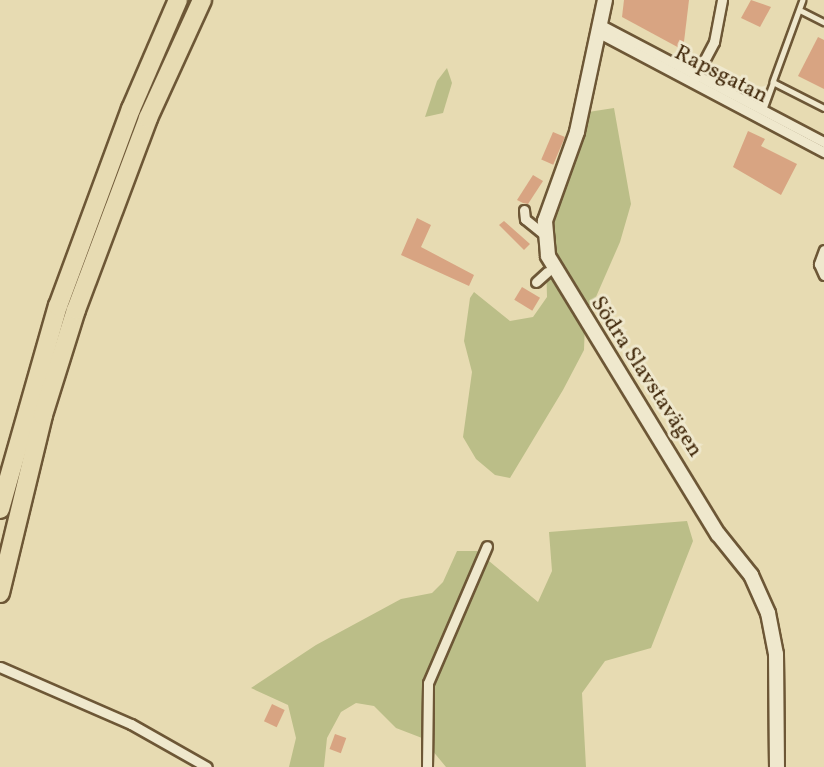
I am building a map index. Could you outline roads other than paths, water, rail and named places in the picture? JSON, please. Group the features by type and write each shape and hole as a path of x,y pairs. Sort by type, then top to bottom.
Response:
{"highway":[{"path":"0,509 58,306 131,109 178,0"},
{"path":"0,593 43,415 76,310 147,118 202,0"}],"street":[{"name":"Södra Slavstavägen","path":"605,0 577,132 545,221 548,256 573,304 665,440 718,534 751,575 764,603 776,654 777,767"},
{"path":"694,79 714,42 722,0"},
{"name":"Rapsgatan","path":"600,29 762,114 824,142"},
{"name":"Rapsgatan","path":"762,114 824,152"},
{"path":"523,218 546,236"},
{"path":"824,250 819,264 824,275"},
{"path":"536,282 547,272"},
{"path":"427,767 428,683 487,546"},
{"path":"0,667 131,724 207,767"}],"lane":[{"path":"762,114 802,11 803,0"},
{"path":"802,11 824,22"},
{"path":"773,82 824,108"}]}
